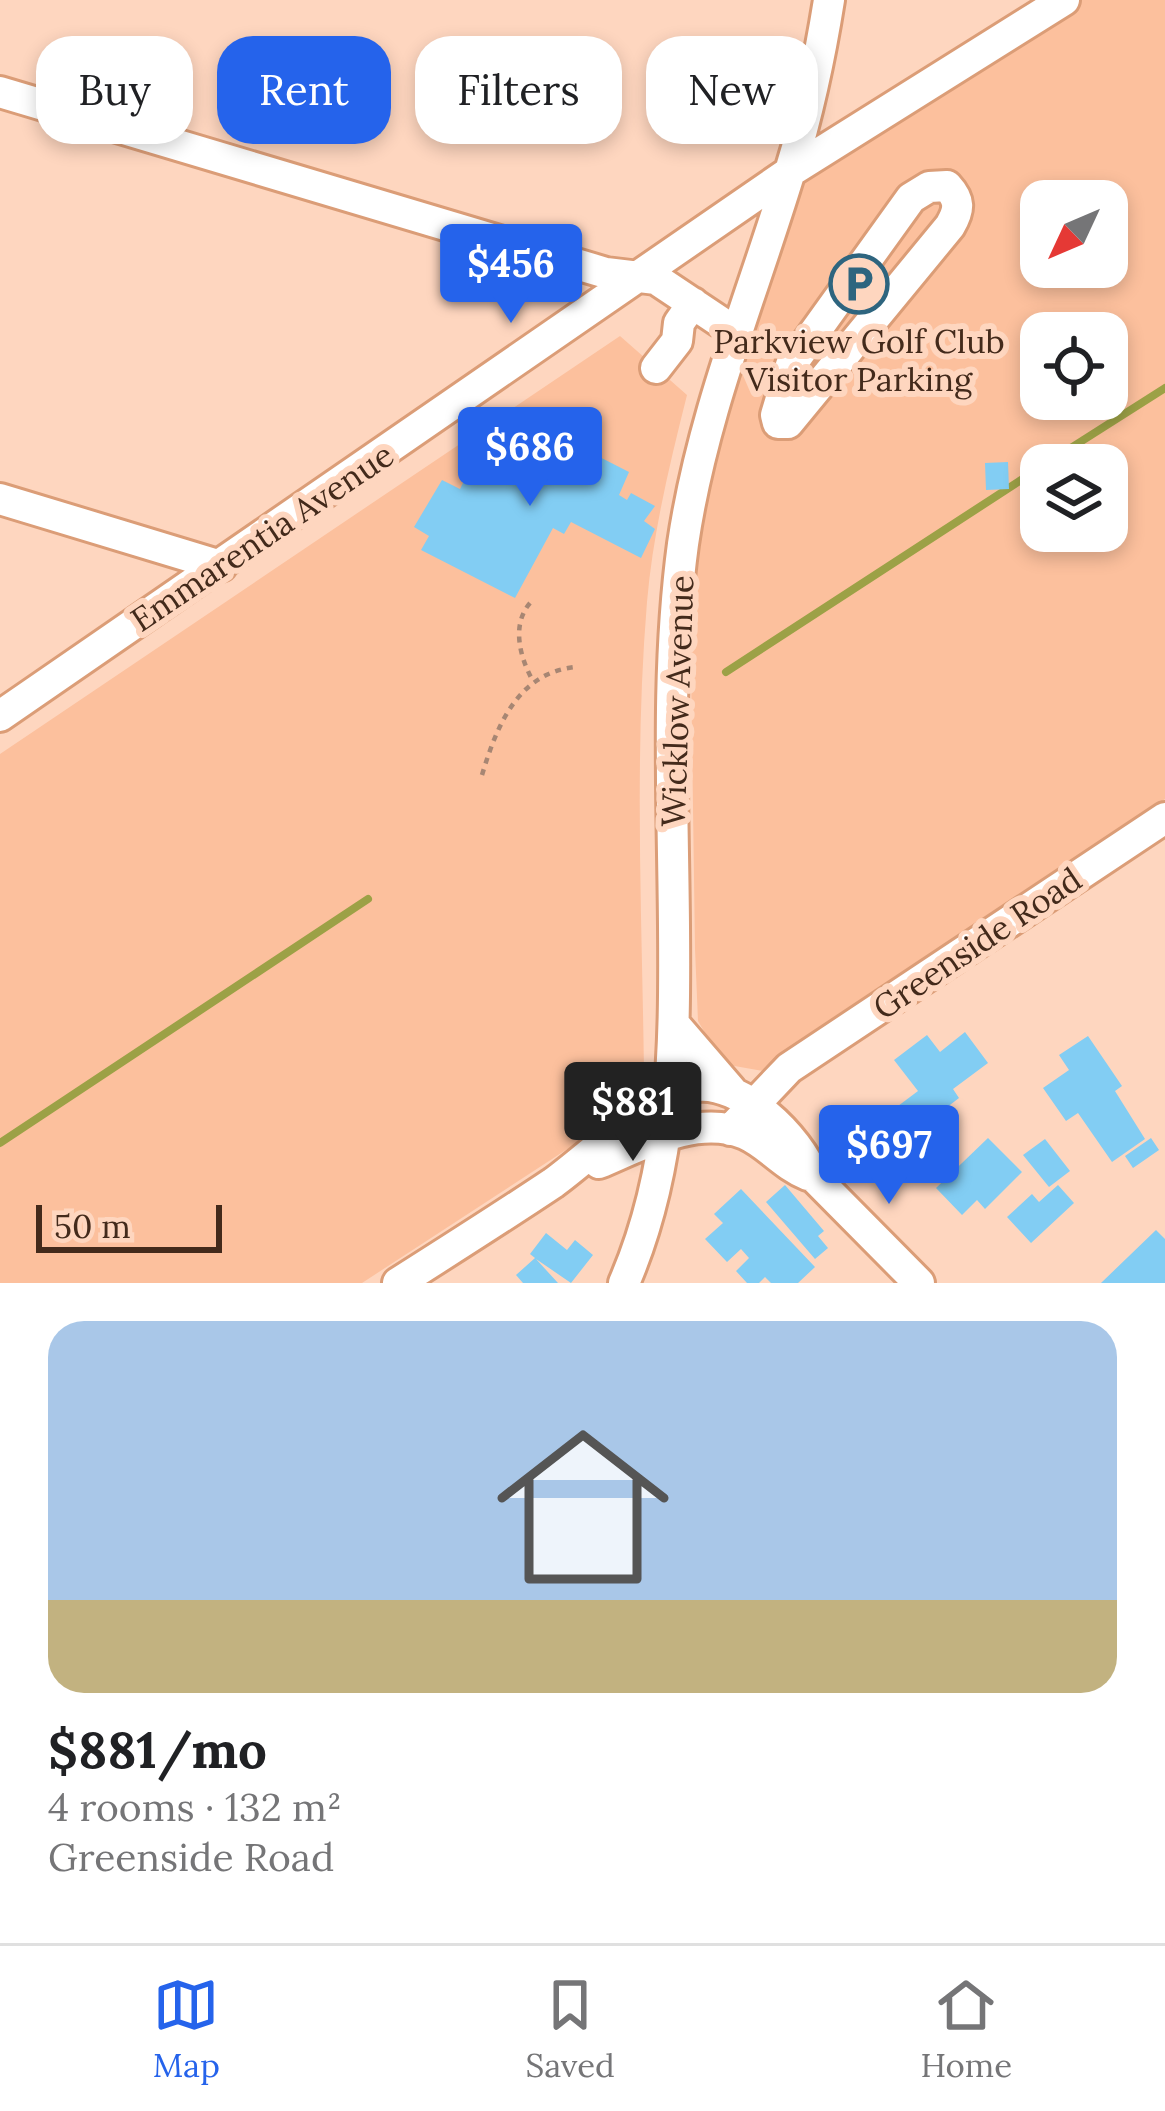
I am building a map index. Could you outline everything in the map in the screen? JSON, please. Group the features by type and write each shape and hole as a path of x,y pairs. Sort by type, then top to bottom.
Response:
{"street":[{"name":"Wicklow Avenue","path":"624,1283 643,1238 668,1134 672,1094 672,657 677,590 698,463 734,331 815,85 830,0"},
{"name":"Emmarentia Avenue","path":"0,716 790,171 1064,0"},
{"path":"0,92 606,274 656,279 686,313 734,331"},
{"path":"947,186 959,206 950,226 788,423 780,425 776,415 785,362 911,198 929,187 947,186"},
{"path":"650,362 677,341 686,313"},
{"path":"0,499 221,566"},
{"name":"Greenside Road","path":"724,1129 742,1096 773,1071 789,1068 1165,818"},
{"path":"675,1025 806,1157 813,1177"},
{"path":"398,1283 555,1181 672,1094 699,1085 742,1096"},
{"path":"555,1181 668,1134 724,1129 748,1135 791,1168 813,1177 919,1283"}],"path":[{"path":"530,603 522,612 519,634 523,663 533,681"},
{"path":"482,775 501,720 533,681 549,670 575,667"}],"shaded area":[{"path":"1048,0 1165,0 1165,799 763,1071 723,1064 698,1021 695,949 691,667 699,543 739,350 791,171"},
{"path":"620,336 687,395 668,472 647,602 640,778 644,1072 639,1092 621,1114 362,1283 0,1283 0,754"}],"building":[{"path":"540,429 558,439 562,432 582,443 580,447 629,472 619,495 627,500 631,493 655,506 644,521 655,529 641,558 571,522 564,534 553,528 515,598 421,550 429,536 414,527 442,480 460,489 477,454 490,455 498,440 514,449 519,437 533,444"},
{"path":"1008,462 1009,489 986,490 985,463"},
{"path":"965,1032 988,1063 953,1089 959,1098 929,1121 935,1129 879,1171 862,1147 889,1126 882,1118 918,1091 894,1060 927,1035 940,1052"},
{"path":"1088,1036 1122,1086 1115,1091 1145,1139 1112,1162 1078,1113 1066,1121 1043,1088 1069,1070 1059,1055"},
{"path":"988,1138 1022,1172 985,1209 977,1200 962,1215 936,1188"},
{"path":"1151,1138 1159,1150 1133,1168 1125,1156"},
{"path":"1045,1139 1070,1171 1049,1187 1023,1155"},
{"path":"785,1185 824,1231 818,1236 828,1248 815,1259 766,1202"},
{"path":"1058,1185 1074,1203 1031,1243 1007,1217 1032,1194 1039,1202"},
{"path":"741,1189 815,1267 798,1283 771,1283 765,1277 759,1283 747,1283 736,1271 749,1258 741,1249 727,1262 705,1239 723,1223 714,1214"},
{"path":"1156,1230 1165,1239 1165,1283 1101,1283"},
{"path":"546,1233 567,1250 575,1240 593,1255 571,1283 536,1259 558,1283 523,1283 516,1275 535,1258 530,1254"}],"waterway":[{"path":"1077,444 1165,388"},
{"path":"726,672 1020,481"},
{"path":"0,1143 368,899"}],"place":[{"name":"Parkview Golf Club Visitor Parking","path":"859,284"}]}
